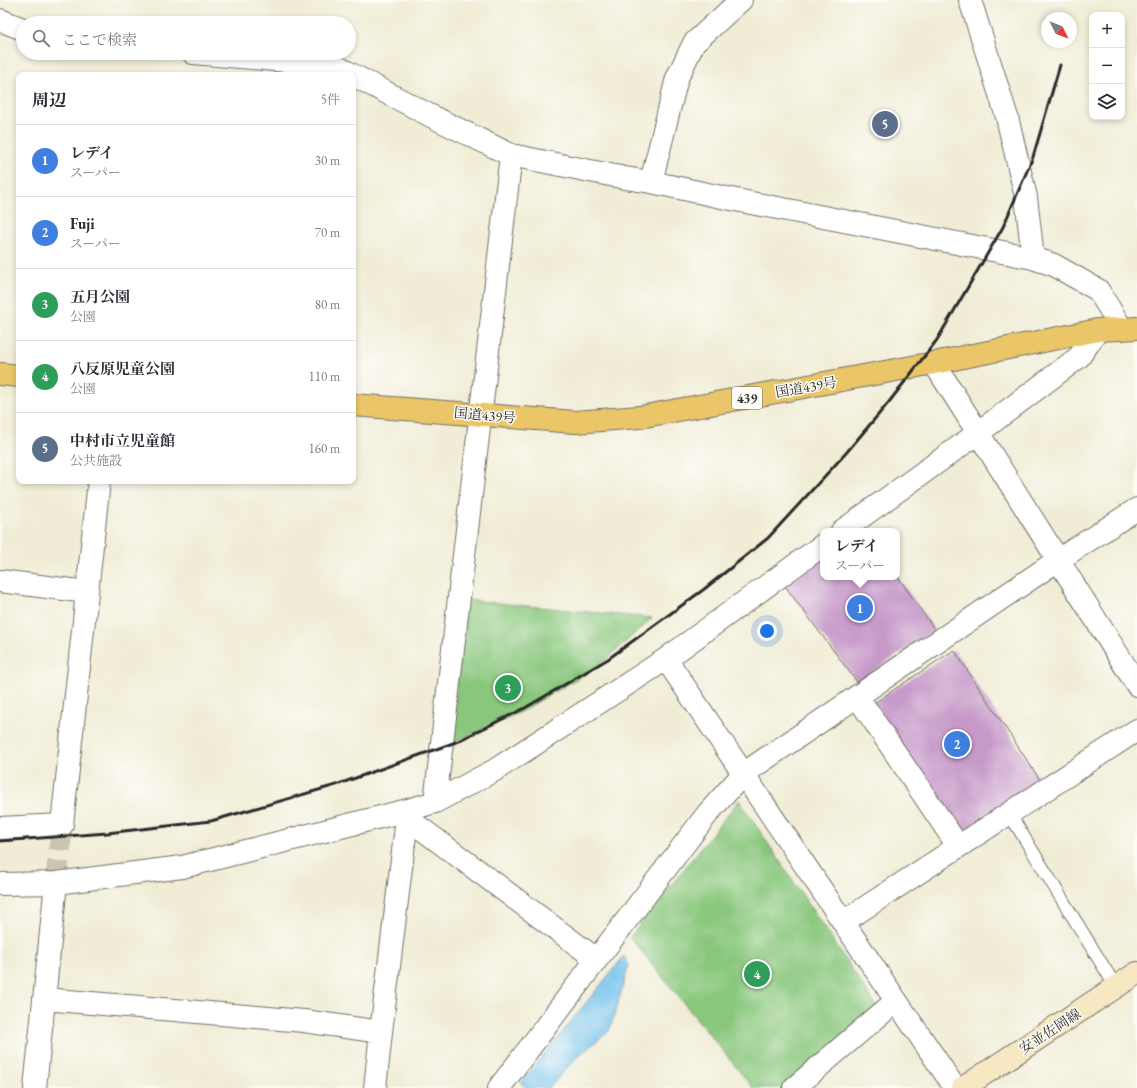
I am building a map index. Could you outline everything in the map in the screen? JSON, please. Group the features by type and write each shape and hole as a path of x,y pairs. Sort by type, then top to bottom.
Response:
{"highway":[{"name":"国道439号","path":"356,405 575,422 640,417 934,363 1098,330 1129,329"},
{"path":"0,374 16,376"}],"main road":[{"name":"安並佐岡線","path":"963,1088 1137,973"}],"street":[{"path":"651,182 677,78 694,43 741,0"},
{"path":"970,0 1007,117 1026,197 1033,258"},
{"path":"0,20 16,26"},
{"path":"276,60 334,65 347,72"},
{"path":"356,77 431,116 511,155 1033,258 1054,265 1098,290 1129,329"},
{"path":"435,802 511,155"},
{"path":"846,528 978,433 1079,357 1098,330"},
{"path":"934,363 1137,685"},
{"path":"0,828 62,825 99,484"},
{"path":"499,1088 708,813 743,774 1058,560 1137,509"},
{"path":"0,884 56,883 182,867 408,814 435,802 495,770 666,659 820,547"},
{"path":"0,581 87,592"},
{"path":"666,659 955,1088"},
{"path":"857,696 958,846"},
{"path":"843,922 1137,730"},
{"path":"408,814 596,959"},
{"path":"375,1088 408,814"},
{"path":"35,1088 56,883"},
{"path":"44,999 304,1021 381,1032"},
{"path":"794,1088 896,1000"}],"lane":[{"path":"1009,813 1116,987"}],"green space":[{"path":"467,600 652,618 600,665 520,712 450,744"},
{"path":"739,800 879,1010 786,1088 753,1088 630,937"}],"water":[{"path":"624,956 629,965 609,1031 576,1058 549,1088 527,1088 521,1083"}],"building":[{"path":"820,560 820,580 900,580 935,630 857,682 785,586"},
{"path":"954,650 1042,783 959,836 871,705"}],"tunnel":[{"path":"56,883 62,825"}],"railway":[{"path":"0,841 107,833 211,821 336,785 456,742 525,708 608,659 703,590 768,538 846,453 889,402 937,340 1003,227 1033,157 1060,65"}],"place":[{"name":"中村市立児童館","path":"885,124"},
{"name":"レデイ","path":"860,608"},
{"name":"五月公園","path":"508,688"},
{"name":"Fuji","path":"957,744"},
{"name":"八反原児童公園","path":"757,974"}]}
